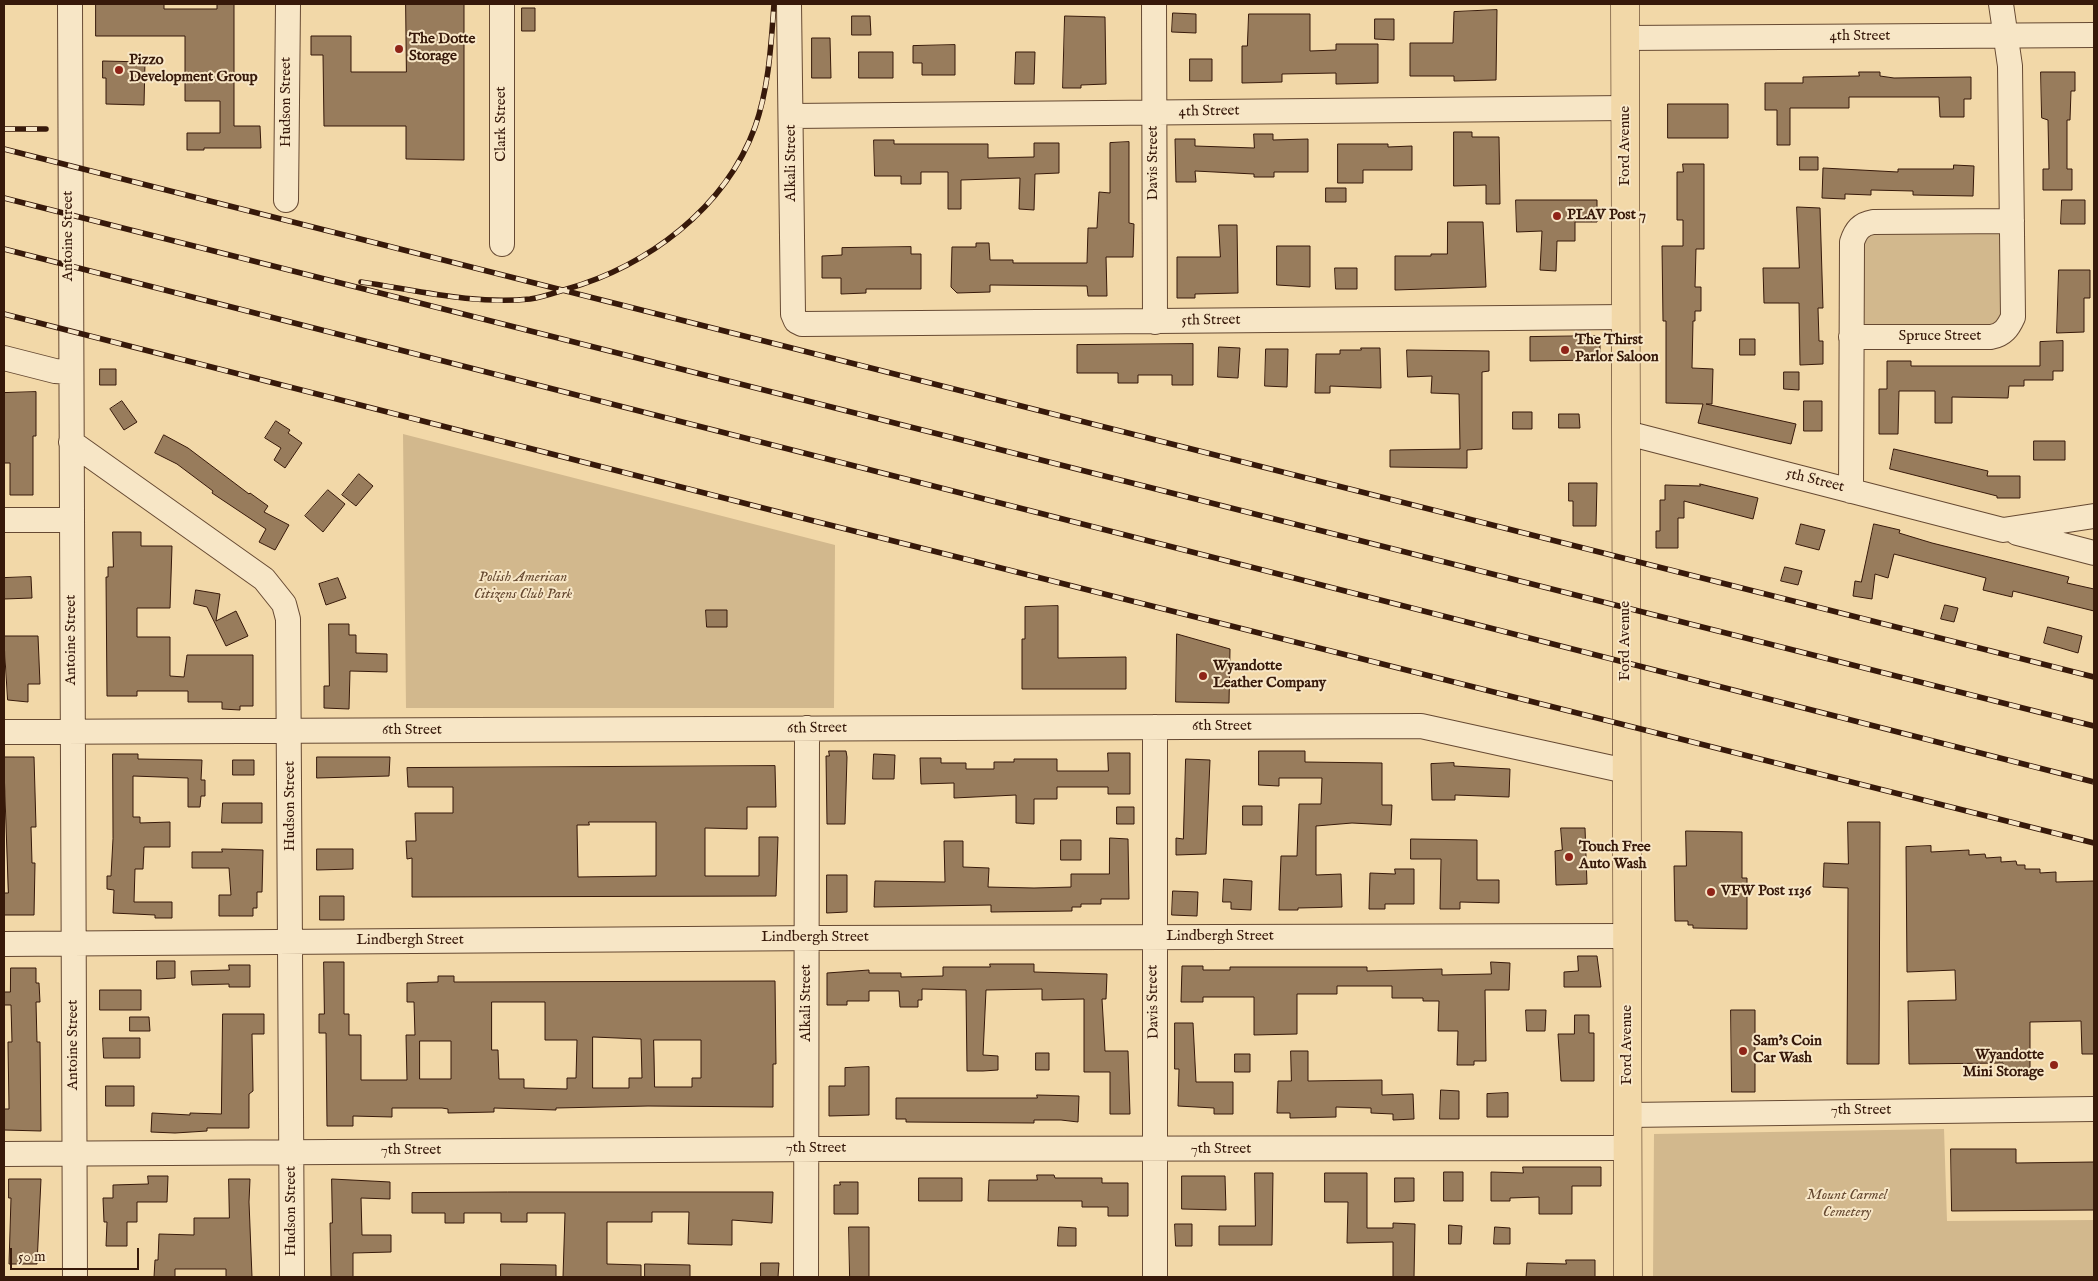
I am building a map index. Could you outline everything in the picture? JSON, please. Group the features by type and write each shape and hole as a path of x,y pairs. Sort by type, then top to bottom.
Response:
{"main road":[{"name":"Ford Avenue","path":"1625,4 1628,1277"}],"street":[{"name":"Antoine Street","path":"70,4 75,1277"},
{"name":"Hudson Street","path":"286,200 288,4"},
{"name":"Clark Street","path":"502,4 502,244"},
{"name":"Alkali Street","path":"789,4 792,116 793,314 796,320"},
{"name":"Davis Street","path":"1154,4 1155,322"},
{"name":"Spruce Street","path":"1851,337 1991,337 2003,333 2009,327 2013,317 2010,66 2001,4"},
{"name":"4th Street","path":"1626,38 2094,35"},
{"name":"4th Street","path":"792,116 1626,108"},
{"path":"1851,491 1852,242 1856,232 1861,226 1873,222 2012,221"},
{"name":"5th Street","path":"796,320 802,324 1627,317"},
{"path":"4,358 54,371 70,372"},
{"name":"5th Street","path":"1627,433 2094,553"},
{"name":"Hudson Street","path":"71,442 256,573 275,590 284,604 288,620 290,731 292,1277"},
{"name":"5th Street","path":"2003,530 2094,516"},
{"path":"4,520 71,520"},
{"name":"6th Street","path":"4,732 72,730 290,731 1421,726 1626,771"},
{"name":"Davis Street","path":"1155,727 1155,1277"},
{"name":"Alkali Street","path":"806,1277 807,728"},
{"name":"Lindbergh Street","path":"4,944 807,938 1627,936"},
{"name":"7th Street","path":"1628,1115 2094,1109"},
{"name":"7th Street","path":"4,1154 1628,1148"}],"green space":[{"path":"2001,231 2002,325 1864,326 1863,232"},
{"name":"Polish American Citizens Club Park","path":"403,434 835,545 834,708 406,708"},
{"name":"Mount Carmel Cemetery","path":"1944,1129 1947,1221 2094,1220 2094,1277 1653,1277 1654,1134"}],"building":[{"path":"96,4 164,4 164,9 217,9 217,4 234,4 234,126 260,126 261,148 204,148 204,150 187,150 187,133 220,133 220,101 185,101 185,36 96,36"},
{"path":"406,4 464,4 464,160 406,159 406,126 324,126 323,55 311,55 311,36 351,36 351,72 406,72"},
{"path":"522,8 535,8 535,31 522,31"},
{"path":"1497,10 1496,80 1454,81 1454,76 1410,76 1410,43 1453,43 1454,12"},
{"path":"1173,13 1196,14 1196,33 1172,32"},
{"path":"1249,14 1310,14 1310,51 1336,50 1336,44 1378,44 1378,83 1336,84 1336,73 1282,74 1282,82 1242,83 1242,46 1247,46"},
{"path":"852,16 870,16 871,35 852,35"},
{"path":"1065,16 1105,17 1106,84 1081,85 1081,88 1063,88"},
{"path":"1375,19 1394,19 1394,40 1375,39"},
{"path":"812,38 830,38 831,78 812,78"},
{"path":"955,45 955,75 922,75 922,63 913,63 913,46"},
{"path":"859,52 893,52 893,78 859,78"},
{"path":"1016,52 1035,52 1034,84 1015,84"},
{"path":"1190,59 1212,59 1212,81 1190,81"},
{"path":"103,61 145,62 144,105 106,104 106,78 103,78"},
{"path":"1859,72 1880,72 1880,76 1894,78 1971,77 1971,99 1964,99 1964,117 1940,117 1939,97 1849,97 1849,108 1790,108 1790,145 1777,145 1777,110 1765,110 1765,83 1803,83 1803,77 1859,76"},
{"path":"2041,72 2075,72 2075,91 2071,91 2070,120 2067,120 2067,169 2072,169 2072,190 2043,190 2043,169 2049,169 2048,120 2042,118"},
{"path":"1668,104 1728,104 1728,138 1668,138"},
{"path":"1454,132 1472,132 1472,137 1499,137 1500,204 1486,204 1486,185 1454,186"},
{"path":"1254,134 1273,134 1273,140 1308,139 1308,172 1274,172 1274,177 1254,177 1254,174 1195,171 1196,182 1176,182 1175,139 1195,139 1195,146 1254,148"},
{"path":"874,140 894,140 894,144 988,144 988,158 1034,157 1034,143 1059,143 1059,173 1035,174 1034,210 1019,209 1020,178 961,180 961,209 948,209 948,172 921,172 921,184 901,184 901,176 875,176"},
{"path":"1129,142 1129,223 1134,224 1133,257 1106,257 1107,296 1088,296 1087,286 990,285 990,292 957,293 951,287 952,247 976,247 976,243 989,243 990,260 1013,260 1013,263 1087,263 1088,228 1097,228 1099,192 1110,193 1110,143"},
{"path":"1338,144 1388,144 1388,147 1412,146 1412,170 1363,170 1363,183 1338,183"},
{"path":"1800,157 1818,157 1818,170 1800,170"},
{"path":"1683,164 1704,164 1704,249 1696,249 1695,287 1701,287 1701,311 1695,311 1695,321 1693,321 1692,368 1713,369 1712,404 1706,404 1796,424 1791,444 1698,423 1703,404 1666,403 1666,321 1663,321 1662,246 1683,246 1683,220 1677,220 1677,172 1683,172"},
{"path":"1954,165 1974,166 1973,196 1913,195 1913,191 1871,190 1871,195 1845,194 1845,199 1822,198 1823,168 1898,172 1898,169 1953,169"},
{"path":"1326,188 1346,188 1346,202 1326,202"},
{"name":"PLAV Post 7","path":"1516,200 1597,200 1597,222 1575,222 1575,241 1557,241 1556,271 1540,270 1542,231 1517,232"},
{"path":"2062,200 2085,200 2085,224 2061,224"},
{"path":"1797,207 1820,208 1823,308 1818,308 1819,341 1823,341 1823,364 1800,365 1799,303 1764,303 1763,268 1799,268"},
{"path":"1448,222 1483,222 1486,287 1395,290 1395,256 1447,254"},
{"path":"1219,225 1237,225 1238,293 1195,294 1195,298 1177,298 1177,257 1220,257"},
{"path":"1277,246 1310,246 1310,287 1277,285"},
{"path":"911,247 911,254 921,254 921,289 866,289 866,293 841,294 841,278 822,278 822,256 842,255 842,248"},
{"path":"1335,268 1357,268 1357,289 1336,289"},
{"path":"2059,270 2090,270 2090,298 2084,298 2084,332 2057,333"},
{"name":"The Thirst Parlor Saloon","path":"1596,336 1600,341 1600,360 1530,361 1530,337"},
{"path":"1740,339 1755,339 1755,355 1740,355"},
{"path":"2063,341 2063,371 2053,371 2053,380 2024,380 2024,386 2009,386 2008,398 1952,397 1952,423 1935,423 1935,391 1899,391 1898,434 1879,434 1879,389 1887,389 1887,361 1911,361 1911,366 2040,366 2040,342"},
{"path":"1193,344 1193,385 1172,385 1172,375 1138,375 1138,383 1118,383 1118,373 1077,373 1077,345"},
{"path":"1219,347 1240,348 1238,378 1218,377"},
{"path":"1361,348 1380,348 1381,388 1330,386 1330,393 1315,393 1316,354 1340,354 1340,350 1361,350"},
{"path":"1266,349 1288,349 1287,387 1265,386"},
{"path":"1407,350 1489,351 1489,371 1482,372 1482,449 1467,450 1467,468 1390,467 1390,450 1460,449 1459,394 1431,393 1432,376 1408,377"},
{"path":"100,369 116,369 116,385 100,385"},
{"path":"1784,372 1799,372 1799,390 1784,389"},
{"path":"36,392 36,436 33,436 33,495 10,495 10,463 4,463 4,393"},
{"path":"122,401 137,422 124,430 110,409"},
{"path":"1804,401 1822,401 1822,431 1804,431"},
{"path":"1513,412 1532,412 1532,429 1513,429"},
{"path":"1559,414 1579,414 1580,428 1559,428"},
{"path":"276,421 290,430 288,433 302,443 285,468 274,460 281,448 265,438"},
{"path":"164,435 188,448 268,506 264,512 289,525 275,550 259,542 266,529 212,493 213,491 177,464 155,453"},
{"path":"2034,441 2065,441 2065,460 2034,460"},
{"path":"1894,449 1988,471 1987,476 2020,476 2020,498 1997,498 1997,496 1890,469"},
{"path":"359,474 373,486 356,506 342,495"},
{"path":"1569,483 1597,483 1596,526 1573,526 1573,501 1569,501"},
{"path":"1700,484 1758,498 1753,519 1684,501 1684,518 1678,518 1678,548 1656,548 1656,531 1660,531 1660,500 1665,500 1665,485 1700,486"},
{"path":"328,490 345,504 323,532 305,516"},
{"path":"1801,524 1825,530 1819,550 1796,544"},
{"path":"1874,524 1900,530 1899,533 1932,543 2069,577 2067,583 2094,589 2094,611 2013,591 2012,597 1983,590 1986,578 1894,554 1888,578 1875,574 1872,599 1853,596 1855,581 1861,582"},
{"path":"113,532 141,532 141,546 172,546 170,608 137,608 137,637 170,637 170,676 184,677 187,655 253,655 253,706 240,706 240,710 222,709 222,702 188,702 188,691 137,691 137,696 107,696 106,577 108,577 108,567 113,567"},
{"path":"1785,567 1802,571 1798,585 1781,581"},
{"path":"31,577 32,598 4,599 4,578"},
{"path":"338,578 346,598 326,605 319,584"},
{"path":"196,590 220,594 216,621 236,611 248,636 226,646 207,607 194,604"},
{"path":"1945,605 1958,608 1954,622 1941,619"},
{"path":"1058,606 1058,658 1126,657 1126,689 1022,689 1022,639 1025,639 1025,607"},
{"path":"706,610 727,610 727,627 707,627"},
{"path":"329,624 349,624 349,635 356,635 356,653 387,654 387,672 350,671 349,709 324,708 324,686 329,686"},
{"path":"2048,627 2082,636 2078,653 2044,643"},
{"name":"Wyandotte Leather Company","path":"1177,634 1230,649 1229,703 1176,702"},
{"path":"4,636 38,636 40,684 28,684 28,702 8,700"},
{"path":"829,751 846,751 845,824 827,824 826,756 829,756"},
{"path":"1259,751 1305,751 1305,762 1382,763 1382,805 1392,805 1391,825 1352,823 1316,826 1316,875 1341,874 1342,907 1279,910 1281,856 1297,856 1299,804 1321,804 1322,778 1279,778 1279,786 1259,785"},
{"path":"1108,753 1130,753 1130,794 1108,794 1108,787 1057,787 1057,799 1034,799 1034,824 1016,823 1016,795 954,798 954,783 921,784 920,758 941,758 941,763 966,763 966,769 994,769 994,762 1014,762 1014,759 1057,759 1057,771 1108,771"},
{"path":"113,754 138,754 138,759 202,760 201,780 205,780 205,796 201,796 200,807 188,807 188,778 133,776 133,817 140,817 140,823 170,822 170,847 144,847 143,869 135,869 134,902 172,902 172,918 155,918 155,915 113,913 114,890 107,889 107,876 111,876 113,839"},
{"path":"874,754 895,755 894,779 873,779"},
{"path":"4,757 34,757 36,827 31,827 32,863 35,863 34,915 4,915 4,893 8,893"},
{"path":"317,757 390,757 389,776 317,778"},
{"path":"1186,759 1210,760 1206,854 1176,855 1176,838 1183,839"},
{"path":"233,760 254,760 254,775 233,775"},
{"path":"1454,763 1454,766 1510,769 1509,797 1455,795 1455,800 1432,800 1431,764"},
{"path":"775,766 776,807 747,807 747,829 705,828 705,876 759,876 759,837 778,837 776,896 412,897 412,858 407,859 406,841 416,841 415,813 453,813 453,787 408,787 407,768","holes":["589,822 656,822 656,876 578,877 577,825 589,825"]},
{"path":"223,803 262,803 262,823 222,823"},
{"path":"1243,806 1262,806 1262,825 1243,825"},
{"path":"1117,807 1134,807 1134,824 1117,824"},
{"path":"1848,822 1880,822 1879,1064 1847,1064 1848,888 1823,887 1824,863 1848,864"},
{"name":"Touch Free Auto Wash","path":"1561,828 1585,828 1587,884 1556,885 1555,851 1562,850"},
{"name":"VFW Post 1136","path":"1686,831 1742,832 1742,878 1747,878 1747,929 1693,928 1693,925 1688,925 1688,921 1675,921 1674,866 1686,866"},
{"path":"1110,838 1128,839 1129,899 1101,899 1101,904 1081,904 1081,907 1072,907 1072,911 991,912 991,905 874,907 875,881 945,882 944,841 963,841 963,867 989,868 988,887 1034,888 1071,887 1071,874 1109,874"},
{"path":"1411,839 1477,840 1477,880 1499,880 1499,903 1460,902 1460,909 1440,909 1441,859 1411,859"},
{"path":"1061,840 1081,840 1081,860 1061,860"},
{"path":"1931,846 1931,852 1969,850 1969,855 1985,854 1986,858 2001,857 2001,862 2016,861 2017,865 2025,865 2025,869 2040,869 2040,873 2056,872 2056,882 2094,881 2094,1054 2082,1054 2081,1021 2030,1022 2030,1068 2003,1068 2003,1063 1909,1064 1908,1001 1956,1000 1955,970 1907,972 1906,847"},
{"path":"222,849 263,850 262,892 257,892 257,908 253,908 253,916 219,916 219,895 231,895 229,868 192,868 192,852 222,852"},
{"path":"317,849 353,849 353,869 317,870"},
{"path":"1395,869 1414,869 1414,904 1385,904 1385,909 1369,909 1370,873 1395,874"},
{"path":"827,875 847,875 847,912 827,913"},
{"path":"1224,879 1252,881 1251,910 1231,909 1231,902 1223,902"},
{"path":"1173,891 1198,892 1197,916 1172,915"},
{"path":"320,896 344,896 344,920 320,920"},
{"path":"1578,956 1597,956 1601,987 1564,987 1564,972 1578,971"},
{"path":"157,961 175,961 175,978 157,979"},
{"path":"324,962 344,962 344,1014 349,1014 349,1035 361,1035 361,1080 407,1080 406,1035 415,1035 414,1002 407,1002 407,983 438,982 438,976 454,976 454,982 775,981 776,1064 773,1064 773,1107 648,1106 556,1108 556,1110 494,1108 494,1112 448,1113 448,1109 442,1108 392,1108 392,1117 353,1116 353,1126 327,1126 326,1033 319,1033 319,1014 324,1014","holes":["492,1002 545,1002 545,1040 577,1040 576,1078 567,1078 567,1089 524,1088 524,1079 499,1079 498,1050 492,1050","593,1037 641,1039 642,1078 629,1078 629,1088 593,1088","654,1040 701,1040 701,1078 692,1078 692,1087 655,1087","420,1041 451,1041 451,1079 420,1079"]},
{"path":"1491,962 1510,963 1509,990 1485,990 1486,1061 1474,1061 1474,1065 1457,1065 1458,1031 1438,1031 1439,1001 1423,1001 1423,998 1392,998 1392,986 1337,986 1337,994 1297,994 1297,1034 1254,1035 1254,997 1203,997 1203,1002 1181,1002 1182,966 1203,966 1203,970 1230,970 1230,967 1367,967 1367,971 1442,969 1442,975 1491,974"},
{"path":"990,964 1034,964 1034,972 1107,974 1106,999 1102,999 1105,1051 1128,1051 1130,1114 1110,1114 1110,1072 1084,1072 1084,999 1042,1000 1042,989 986,990 983,1055 998,1056 998,1070 983,1071 967,1071 966,990 922,989 922,1000 918,1000 918,1007 900,1007 899,991 869,991 869,1001 847,1001 847,1005 827,1005 827,973 869,970 869,973 901,973 901,977 943,976 943,967 990,967"},
{"path":"229,965 250,965 250,987 229,987 229,984 192,985 191,971 229,970"},
{"path":"11,968 36,968 36,983 39,983 40,1002 36,1002 37,1042 40,1042 41,1131 4,1130 4,1109 9,1109 8,1042 12,1042 11,1005 4,1005 4,992 10,992"},
{"path":"100,990 141,990 141,1010 100,1010"},
{"path":"1526,1010 1546,1010 1545,1031 1527,1031"},
{"name":"Sam's Coin Car Wash","path":"1731,1010 1755,1010 1755,1092 1732,1092"},
{"path":"223,1014 264,1014 264,1034 252,1034 253,1091 249,1094 249,1128 207,1128 207,1131 175,1133 151,1132 152,1113 221,1114"},
{"path":"1575,1015 1589,1015 1589,1033 1594,1033 1594,1081 1561,1081 1558,1034 1574,1034"},
{"path":"130,1017 149,1017 150,1031 130,1031"},
{"path":"1175,1023 1193,1023 1196,1082 1233,1082 1233,1114 1214,1114 1214,1108 1178,1106 1179,1069 1175,1069"},
{"path":"103,1038 140,1038 140,1058 104,1058"},
{"path":"1291,1051 1308,1051 1308,1081 1382,1080 1382,1095 1413,1094 1414,1119 1393,1120 1393,1114 1371,1113 1371,1108 1336,1107 1336,1117 1290,1118 1290,1113 1277,1113 1278,1081 1291,1081"},
{"path":"1036,1053 1049,1053 1049,1070 1036,1070"},
{"path":"1235,1054 1250,1054 1250,1072 1235,1072"},
{"path":"869,1067 869,1115 829,1116 829,1086 845,1086 845,1068"},
{"path":"106,1086 134,1086 134,1106 106,1106"},
{"path":"1441,1090 1459,1091 1459,1119 1440,1119"},
{"path":"1508,1093 1508,1117 1487,1117 1487,1094"},
{"path":"1037,1095 1079,1096 1078,1122 1034,1120 1034,1123 906,1122 906,1119 896,1119 896,1098 1037,1098"},
{"path":"1951,1149 2016,1149 2016,1163 2094,1162 2094,1210 1952,1211"},
{"path":"1523,1167 1601,1167 1601,1186 1572,1186 1572,1214 1539,1214 1539,1197 1510,1198 1510,1201 1491,1201 1491,1172 1523,1173"},
{"path":"1444,1172 1463,1172 1463,1201 1444,1201"},
{"path":"1255,1173 1273,1173 1272,1245 1219,1245 1219,1226 1255,1226"},
{"path":"1325,1173 1367,1173 1367,1228 1393,1228 1393,1223 1415,1224 1414,1277 1393,1277 1393,1242 1347,1243 1348,1202 1325,1202"},
{"path":"1037,1175 1054,1175 1055,1178 1102,1178 1102,1183 1128,1183 1128,1216 1108,1216 1108,1207 1082,1207 1082,1201 988,1201 989,1180 1037,1180"},
{"path":"148,1176 168,1176 167,1202 137,1202 137,1222 127,1222 127,1246 106,1246 107,1222 104,1222 103,1198 113,1198 113,1185 148,1184"},
{"path":"1182,1176 1225,1176 1226,1210 1182,1209"},
{"path":"919,1178 962,1178 962,1201 919,1201"},
{"path":"1395,1178 1414,1178 1414,1201 1395,1202"},
{"path":"9,1179 41,1179 37,1264 9,1264 11,1198 9,1198"},
{"path":"229,1179 250,1179 252,1277 226,1277 226,1269 175,1269 175,1277 154,1277 155,1260 158,1260 159,1234 194,1235 194,1218 229,1218"},
{"path":"332,1179 390,1182 390,1199 361,1198 362,1235 391,1235 391,1252 353,1253 353,1277 331,1277 330,1223 332,1223"},
{"path":"840,1182 858,1182 858,1214 834,1214 834,1185 840,1185"},
{"path":"773,1192 772,1223 732,1220 732,1245 688,1244 689,1212 652,1212 652,1222 607,1222 607,1264 641,1265 641,1277 563,1277 565,1213 527,1213 527,1222 501,1222 501,1213 464,1213 464,1223 445,1223 445,1213 412,1213 412,1193"},
{"path":"1175,1224 1192,1224 1192,1246 1176,1246"},
{"path":"1449,1225 1462,1226 1461,1244 1449,1244"},
{"path":"849,1227 869,1227 869,1277 850,1277"},
{"path":"1059,1227 1076,1228 1076,1246 1058,1246"},
{"path":"1495,1227 1510,1228 1510,1244 1494,1244"},
{"path":"1566,1260 1595,1260 1595,1277 1526,1277 1527,1263 1566,1264"},
{"path":"761,1263 779,1263 778,1277 761,1277"},
{"path":"501,1264 556,1265 556,1277 501,1277"},
{"path":"645,1264 690,1265 690,1277 645,1277"}],"railway":[{"path":"361,282 466,298 488,300 530,299 597,279 626,266 654,249 680,230 703,208 724,184 742,157 760,112 769,66 774,4"},
{"path":"4,129 46,129"},
{"path":"4,149 2094,677"},
{"path":"4,198 2094,726"},
{"path":"4,249 2094,782"},
{"path":"4,314 814,521 2094,843"}],"place":[{"name":"The Dotte Storage","path":"399,49"},
{"name":"Pizzo Development Group","path":"119,70"},
{"name":"PLAV Post 7","path":"1557,216"},
{"name":"The Thirst Parlor Saloon","path":"1565,350"},
{"name":"Wyandotte Leather Company","path":"1203,676"},
{"name":"Touch Free Auto Wash","path":"1569,857"},
{"name":"VFW Post 1136","path":"1711,892"},
{"name":"Sam's Coin Car Wash","path":"1743,1051"},
{"name":"Wyandotte Mini Storage","path":"2054,1065"}]}
